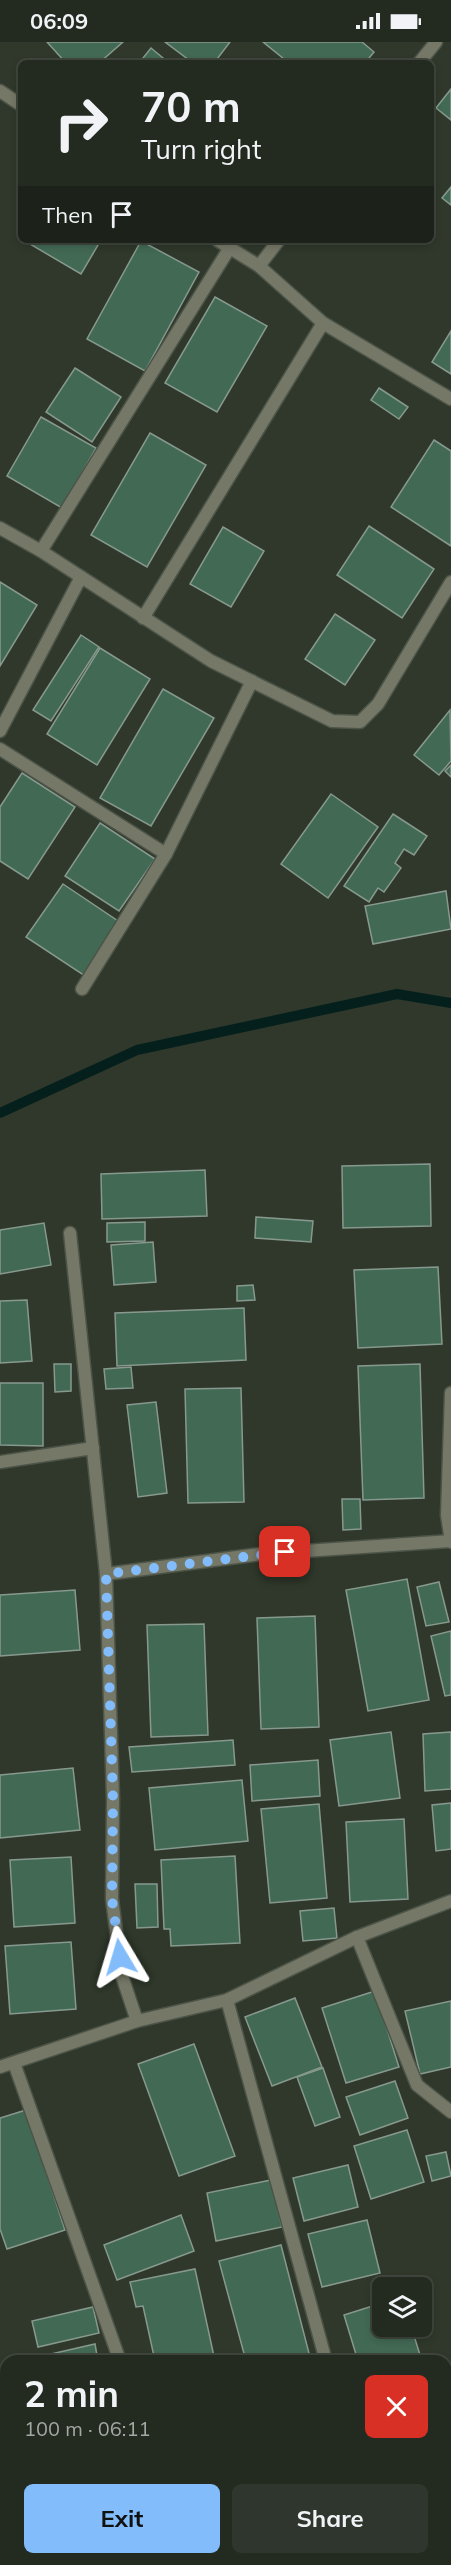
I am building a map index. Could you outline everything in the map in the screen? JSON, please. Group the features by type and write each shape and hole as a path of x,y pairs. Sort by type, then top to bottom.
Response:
{"street":[{"path":"421,60 436,42"},
{"path":"0,91 18,103"},
{"path":"221,243 259,266 323,323 451,399"},
{"path":"259,266 277,243"},
{"path":"41,550 229,249"},
{"path":"143,618 323,323"},
{"path":"0,528 41,550 211,661 332,721 360,722 378,704 451,582"},
{"path":"0,731 81,577"},
{"path":"82,989 166,854 252,681"},
{"path":"0,749 166,854"},
{"path":"70,1233 106,1574 113,1799 112,1899 122,1976 137,2021"},
{"path":"106,1574 261,1554 451,1542 447,1515 451,1393"},
{"path":"0,1462 93,1448"},
{"path":"0,2067 137,2021 227,2000 357,1937 451,1901"},
{"path":"357,1937 417,2085 451,2112"},
{"path":"227,2000 324,2355"},
{"path":"14,2063 118,2355"}],"building":[{"path":"47,42 123,42 102,60 63,60"},
{"path":"165,42 230,42 216,60 189,60"},
{"path":"263,42 362,42 374,52 367,60 285,60"},
{"path":"151,48 165,60 141,60"},
{"path":"451,89 451,120 436,108"},
{"path":"451,187 451,205 442,198"},
{"path":"31,243 99,243 81,274"},
{"path":"140,243 145,243 199,272 145,371 87,339"},
{"path":"215,297 267,326 217,412 165,383"},
{"path":"451,331 451,374 432,362"},
{"path":"75,368 121,397 92,442 46,412"},
{"path":"379,388 408,407 399,419 371,400"},
{"path":"41,417 96,448 62,508 7,476"},
{"path":"150,433 206,465 147,567 91,535"},
{"path":"434,440 451,451 451,546 391,507"},
{"path":"369,526 434,569 402,618 337,575"},
{"path":"223,527 264,551 231,607 190,584"},
{"path":"0,582 37,605 0,666"},
{"path":"335,614 375,640 345,685 305,659"},
{"path":"81,635 99,647 51,721 33,710"},
{"path":"100,648 150,679 97,765 47,734"},
{"path":"163,689 214,718 151,826 100,798"},
{"path":"450,710 451,761 439,775 414,755"},
{"path":"451,765 451,777 445,771"},
{"path":"22,773 75,807 28,879 0,861 0,807"},
{"path":"331,794 378,827 328,898 281,864"},
{"path":"393,814 427,836 414,855 404,849 395,863 401,868 384,892 378,888 369,902 344,886"},
{"path":"100,823 155,859 119,911 65,876"},
{"path":"63,884 121,923 85,976 26,937"},
{"path":"446,891 451,929 373,944 365,906"},
{"path":"430,1164 431,1226 343,1228 342,1166"},
{"path":"205,1170 207,1216 102,1219 101,1174"},
{"path":"256,1217 313,1221 311,1242 255,1238"},
{"path":"145,1222 145,1241 107,1242 107,1223"},
{"path":"44,1223 51,1265 0,1274 0,1230"},
{"path":"153,1242 156,1282 114,1285 111,1245"},
{"path":"438,1267 442,1344 358,1348 354,1270"},
{"path":"253,1285 255,1300 237,1301 237,1286"},
{"path":"27,1300 32,1361 0,1363 0,1301"},
{"path":"244,1308 246,1360 117,1366 115,1313"},
{"path":"54,1364 71,1364 71,1391 55,1392"},
{"path":"420,1364 424,1498 363,1500 358,1366"},
{"path":"131,1367 133,1388 106,1389 104,1369"},
{"path":"0,1383 43,1383 43,1446 0,1445"},
{"path":"241,1388 244,1502 188,1503 185,1389"},
{"path":"156,1402 167,1493 138,1497 127,1405"},
{"path":"342,1499 360,1499 361,1529 343,1530"},
{"path":"407,1579 429,1700 368,1711 346,1590"},
{"path":"439,1582 449,1622 426,1626 417,1587"},
{"path":"75,1590 80,1650 0,1656 0,1595"},
{"path":"315,1616 319,1727 261,1729 257,1618"},
{"path":"204,1624 208,1735 151,1737 147,1625"},
{"path":"451,1631 451,1695 445,1696 431,1636"},
{"path":"391,1732 400,1798 339,1806 330,1740"},
{"path":"451,1732 451,1789 425,1791 423,1734"},
{"path":"233,1740 235,1765 132,1772 129,1747"},
{"path":"318,1760 320,1796 252,1801 250,1765"},
{"path":"73,1768 80,1830 0,1838 0,1775"},
{"path":"242,1780 248,1841 155,1850 149,1788"},
{"path":"451,1803 451,1849 436,1851 432,1805"},
{"path":"319,1804 327,1898 270,1903 261,1809"},
{"path":"404,1819 408,1899 350,1902 346,1822"},
{"path":"235,1856 240,1943 171,1946 170,1929 164,1929 161,1860"},
{"path":"71,1857 75,1923 14,1927 10,1860"},
{"path":"135,1884 157,1884 158,1927 137,1928"},
{"path":"334,1908 337,1938 303,1941 300,1911"},
{"path":"71,1942 76,2009 10,2014 5,1946"},
{"path":"375,1991 399,2067 346,2083 322,2008"},
{"path":"295,1998 322,2067 272,2086 245,2017"},
{"path":"451,2001 451,2067 420,2074 405,2011"},
{"path":"194,2044 235,2156 179,2176 138,2064"},
{"path":"323,2068 340,2117 315,2126 297,2077"},
{"path":"395,2081 408,2118 360,2135 346,2097"},
{"path":"26,2110 65,2230 7,2249 0,2229 0,2118"},
{"path":"407,2130 424,2182 371,2199 354,2146"},
{"path":"446,2152 451,2176 432,2181 426,2156"},
{"path":"348,2165 358,2207 304,2221 293,2178"},
{"path":"271,2180 282,2227 216,2241 207,2193"},
{"path":"181,2215 194,2251 117,2280 104,2245"},
{"path":"367,2220 380,2273 322,2287 308,2234"},
{"path":"281,2245 309,2355 244,2355 219,2261"},
{"path":"195,2269 214,2355 154,2355 143,2306 136,2307 130,2282"},
{"path":"372,2306 372,2337 414,2337 420,2355 356,2355 344,2315"},
{"path":"93,2307 99,2333 38,2347 32,2321"},
{"path":"95,2344 97,2355 46,2355"}],"waterway":[{"path":"0,1113 137,1050 397,994 451,1003"}],"route":[{"path":"120,1957 112,1899 113,1799 106,1574 285,1552"}]}
